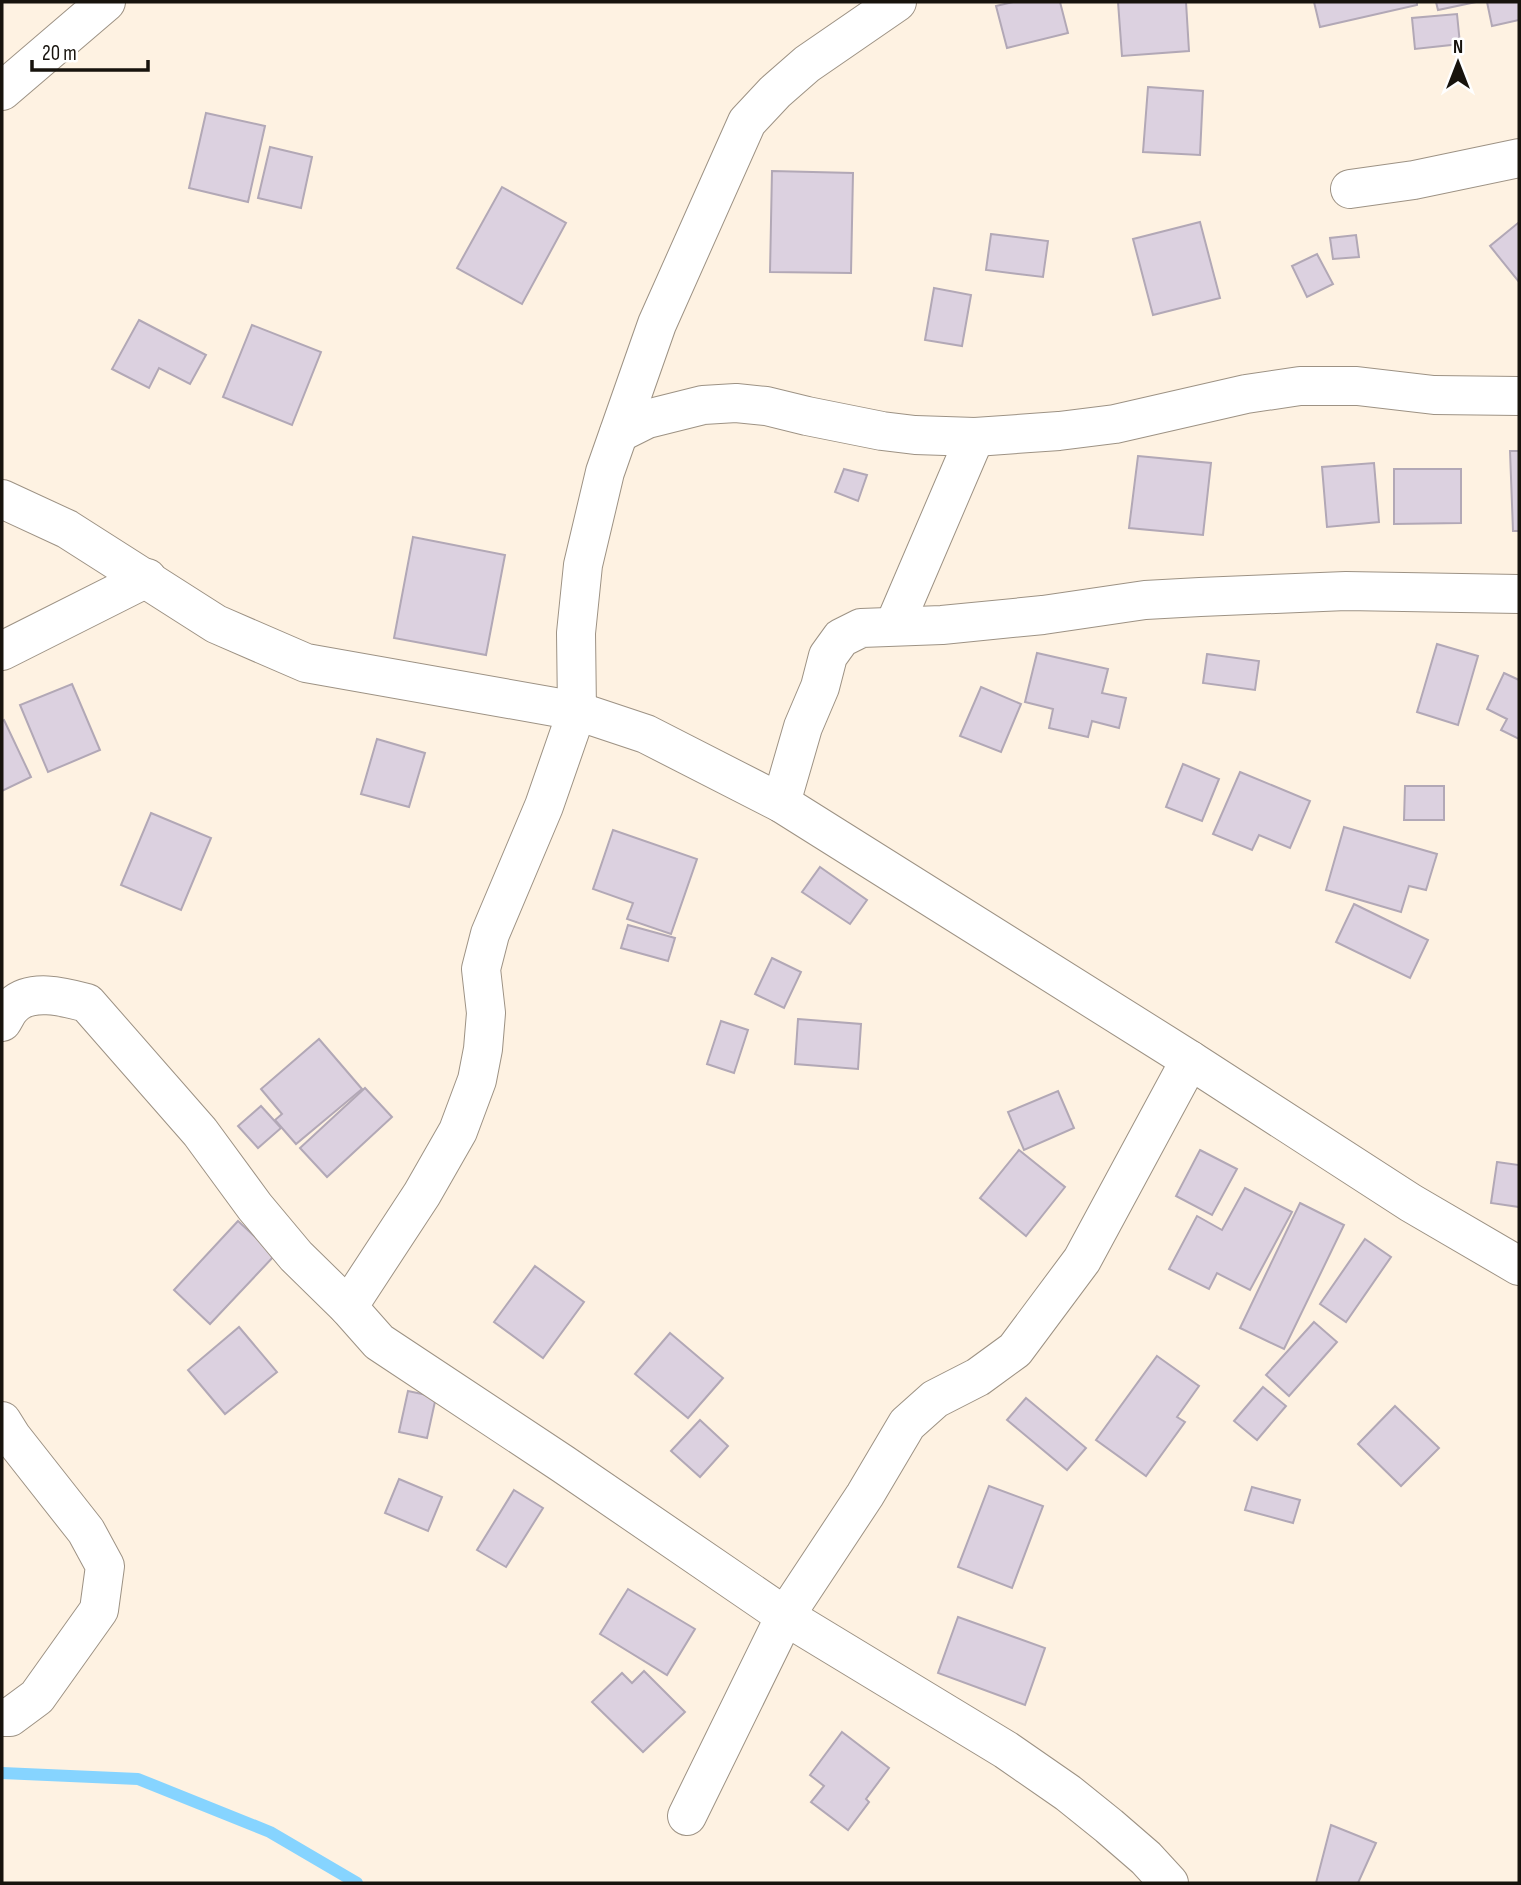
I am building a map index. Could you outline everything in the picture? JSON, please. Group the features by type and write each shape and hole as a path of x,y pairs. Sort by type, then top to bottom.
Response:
{"street":[{"path":"2,91 106,2"},
{"path":"348,1307 422,1194 458,1131 477,1080 486,1013 481,969 490,934 544,806 577,711 576,633 583,565 605,472 657,324 747,122 775,92 807,64 897,2"},
{"path":"1350,189 1414,180 1519,158"},
{"path":"619,433 647,418 703,405 736,403 766,406 893,432 975,437 1115,424 1246,394 1300,386 1357,386 1434,395 1519,396"},
{"path":"894,626 975,437"},
{"path":"2,499 67,529 216,624 306,663 577,711 646,734 781,803 1190,1060 1411,1203 1519,1266"},
{"path":"2,651 146,578"},
{"path":"781,803 803,727 820,687 828,656 841,638 861,628 942,625 1043,615 1145,600 1200,597 1346,591 1519,594"},
{"path":"2,1022 12,1005 34,996 59,996 87,1003 200,1132 255,1207 296,1256 379,1342 785,1616 1006,1750 1068,1793 1146,1858 1169,1883"},
{"path":"687,1816 785,1616 865,1495 907,1424 935,1399 978,1377 1015,1350 1082,1260 1190,1060"},
{"path":"2,1421 86,1531 105,1566 99,1610 92,1621 37,1697 10,1717 2,1717"}],"building":[{"path":"1013,2 1060,2 1068,33 1007,48 996,6"},
{"path":"1118,2 1186,2 1189,51 1122,56"},
{"path":"1314,2 1417,2 1417,5 1320,27"},
{"path":"1436,2 1476,2 1438,10"},
{"path":"1487,2 1519,2 1519,20 1492,26"},
{"path":"1457,14 1460,44 1415,49 1412,18"},
{"path":"1148,87 1203,91 1200,155 1143,152"},
{"path":"206,113 265,126 248,202 189,188"},
{"path":"270,147 312,157 301,208 258,198"},
{"path":"772,171 853,173 851,273 770,272"},
{"path":"502,187 566,223 522,304 457,268"},
{"path":"1200,222 1220,298 1153,315 1133,239"},
{"path":"1519,224 1519,282 1490,246"},
{"path":"991,234 1048,241 1043,277 986,270"},
{"path":"1356,235 1359,257 1333,259 1330,238"},
{"path":"1317,254 1333,284 1307,297 1292,266"},
{"path":"934,288 971,295 962,346 925,340"},
{"path":"139,320 206,355 190,384 159,368 149,388 112,369"},
{"path":"252,325 321,352 292,425 223,397"},
{"path":"1510,451 1519,451 1519,531 1513,531"},
{"path":"1138,456 1211,463 1203,535 1129,528"},
{"path":"1374,463 1379,522 1327,527 1322,467"},
{"path":"844,469 867,475 858,501 835,492"},
{"path":"1394,469 1461,469 1461,523 1394,524"},
{"path":"413,537 505,555 486,655 394,638"},
{"path":"1437,644 1478,656 1458,725 1417,712"},
{"path":"1037,653 1108,669 1102,693 1126,698 1119,728 1092,721 1088,737 1049,728 1053,709 1025,702"},
{"path":"1207,654 1259,661 1255,690 1203,683"},
{"path":"1504,673 1519,680 1519,739 1501,730 1507,719 1487,709"},
{"path":"72,684 100,750 48,772 20,705"},
{"path":"981,687 1021,704 1001,752 960,736"},
{"path":"4,720 31,777 2,791 2,721"},
{"path":"377,739 425,753 409,807 361,794"},
{"path":"1183,764 1219,779 1202,821 1166,807"},
{"path":"1240,772 1310,801 1290,848 1259,835 1252,850 1213,834"},
{"path":"1405,786 1444,786 1444,820 1404,820"},
{"path":"151,813 211,838 181,910 121,885"},
{"path":"1344,827 1437,854 1426,890 1409,886 1401,912 1326,890"},
{"path":"613,830 697,859 671,934 627,919 633,903 593,889"},
{"path":"820,867 867,900 850,924 802,892"},
{"path":"1354,904 1428,940 1410,978 1336,942"},
{"path":"628,925 675,938 668,961 621,948"},
{"path":"772,958 801,972 784,1008 755,994"},
{"path":"798,1019 861,1024 858,1069 795,1064"},
{"path":"721,1021 748,1030 734,1073 707,1064"},
{"path":"319,1039 362,1089 296,1144 275,1120 282,1114 261,1089"},
{"path":"365,1088 392,1117 327,1177 300,1148"},
{"path":"1058,1091 1074,1128 1024,1150 1008,1112"},
{"path":"261,1106 281,1128 258,1148 238,1126"},
{"path":"1019,1150 1065,1187 1026,1236 980,1198"},
{"path":"1200,1150 1237,1169 1212,1215 1176,1196"},
{"path":"1497,1162 1519,1165 1519,1207 1491,1203"},
{"path":"1245,1188 1292,1212 1250,1290 1217,1273 1209,1289 1169,1269 1197,1216 1222,1230"},
{"path":"1300,1203 1344,1225 1284,1349 1240,1328"},
{"path":"238,1221 275,1255 210,1324 174,1290"},
{"path":"1365,1239 1391,1257 1346,1322 1320,1304"},
{"path":"535,1266 584,1302 543,1358 494,1322"},
{"path":"1314,1322 1337,1342 1289,1396 1266,1375"},
{"path":"239,1327 277,1372 225,1414 188,1370"},
{"path":"670,1333 723,1378 688,1418 635,1374"},
{"path":"1157,1356 1199,1386 1177,1417 1185,1422 1146,1476 1096,1440"},
{"path":"1263,1387 1286,1406 1257,1440 1234,1421"},
{"path":"408,1391 436,1397 427,1438 399,1432"},
{"path":"1026,1398 1086,1448 1067,1470 1007,1420"},
{"path":"1395,1406 1439,1448 1401,1486 1358,1444"},
{"path":"700,1420 728,1446 700,1477 671,1451"},
{"path":"399,1479 442,1497 428,1531 385,1513"},
{"path":"989,1486 1043,1506 1012,1588 958,1567"},
{"path":"1252,1487 1300,1500 1293,1523 1245,1510"},
{"path":"514,1490 543,1508 506,1567 477,1550"},
{"path":"628,1589 695,1629 667,1675 600,1634"},
{"path":"958,1617 1045,1648 1025,1705 938,1673"},
{"path":"644,1671 685,1712 643,1752 592,1702 622,1673 632,1683"},
{"path":"842,1732 889,1768 848,1830 811,1802 824,1786 810,1775"},
{"path":"1331,1825 1376,1843 1358,1883 1316,1883"}],"waterway":[{"path":"2,1773 138,1779 270,1832 357,1883"}]}
